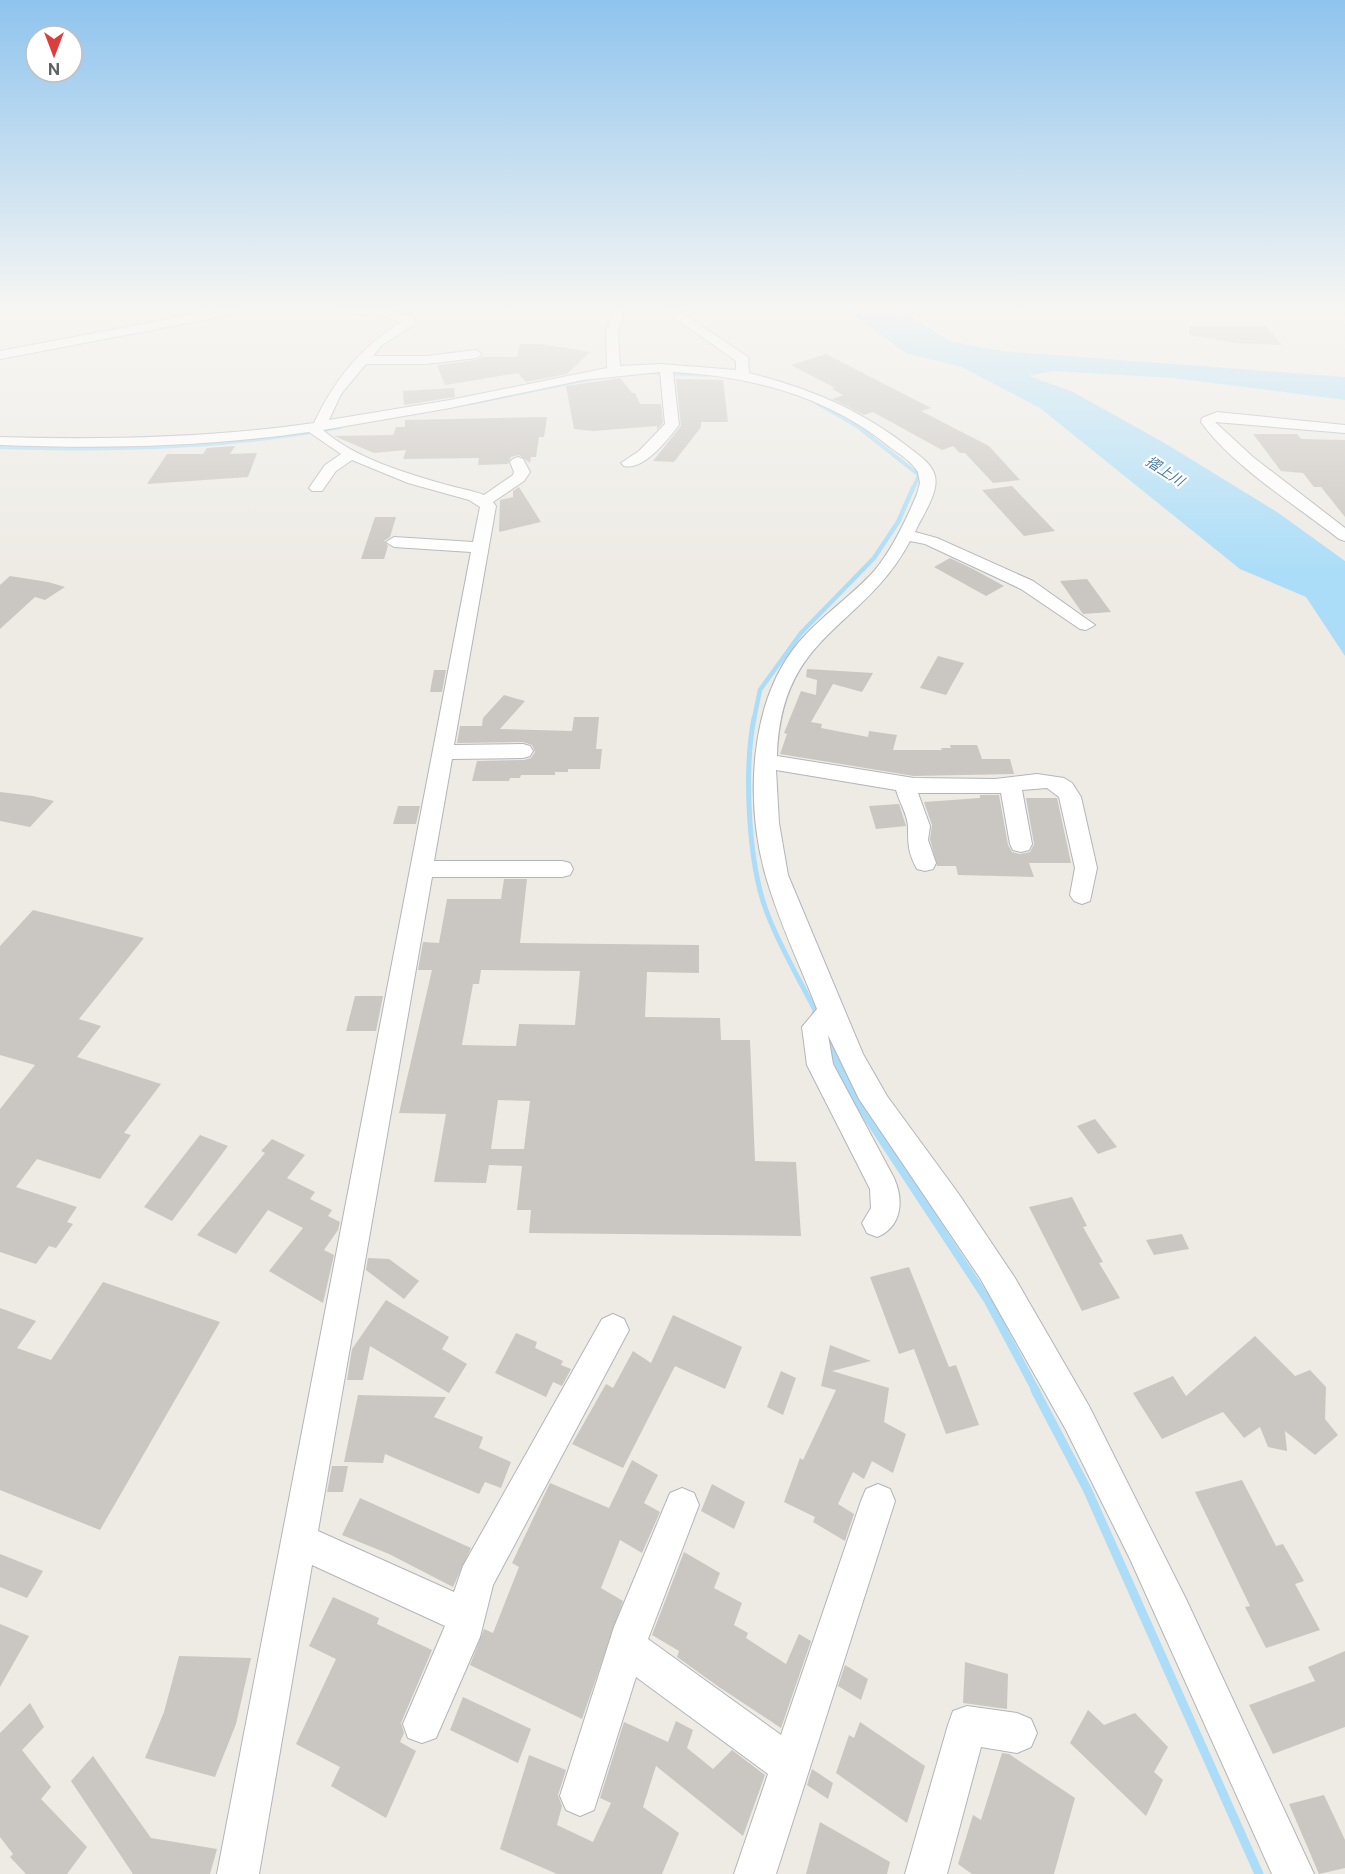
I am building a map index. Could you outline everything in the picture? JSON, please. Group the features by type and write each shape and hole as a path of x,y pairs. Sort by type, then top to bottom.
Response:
{"street":[{"path":"316,430 333,396"},
{"path":"0,441 196,441 316,430 491,396"},
{"path":"629,463 644,454 672,425 669,396"},
{"path":"813,396 876,431 926,469 930,479 894,556 875,580 826,623 792,663 769,715 768,813 774,866 824,1018 863,1081 944,1197 1039,1347 1104,1464 1293,1874"},
{"path":"1342,530 1231,447 1210,428 1208,422 1209,418 1217,416 1345,429"},
{"path":"238,1874 445,752 488,506 485,501 405,476 352,454 316,430"},
{"path":"317,488 330,468 352,454"},
{"path":"485,501 519,478 522,472 518,462"},
{"path":"905,534 931,541 1027,585 1086,625"},
{"path":"394,542 481,548"},
{"path":"445,752 523,751"},
{"path":"767,761 904,784 1010,785 1048,781 1068,792 1086,868 1082,895"},
{"path":"904,784 919,826 917,840 925,863"},
{"path":"1010,785 1021,844"},
{"path":"423,869 562,870"},
{"path":"824,1018 815,1043 820,1065 884,1187 885,1215 877,1223"},
{"path":"422,1724 461,1637 476,1580 613,1330"},
{"path":"755,1874 878,1501"},
{"path":"580,1796 627,1647 682,1505"},
{"path":"299,1540 467,1617"},
{"path":"627,1647 790,1766"},
{"path":"926,1874 967,1725 1017,1732"}],"water":[{"name":"摺上川","path":"1018,396 1081,396 1168,445 1277,512 1345,561 1345,656 1306,597 1240,569 1040,408"},
{"path":"1317,396 1345,396 1345,400"}],"building":[{"path":"403,396 455,396 455,397 404,405"},
{"path":"568,396 637,396 640,404 661,404 663,423 657,430 657,426 593,431 574,429"},
{"path":"678,396 725,396 728,422 701,422 701,427 674,462 653,461 681,426"},
{"path":"839,396 909,396 931,408 921,411 989,446 1020,480 993,483 965,453 960,453 953,446 942,450 873,412 864,415 832,399"},
{"path":"547,417 544,437 539,437 536,457 531,457 530,463 519,455 511,457 508,464 478,465 479,458 403,459 406,450 374,453 334,436 393,435 396,427 405,427 405,420"},
{"path":"1253,434 1297,434 1301,439 1345,440 1345,517 1321,487 1314,487 1303,473 1281,471"},
{"path":"235,446 230,454 257,453 248,477 147,484 167,454 203,454 207,448"},
{"path":"1012,486 1055,531 1024,536 982,490"},
{"path":"519,487 541,522 499,532 500,500 513,497 513,491"},
{"path":"375,517 396,517 390,537 384,541 388,546 384,559 361,559"},
{"path":"950,558 1004,586 986,596 934,567"},
{"path":"10,576 65,587 45,600 35,597 0,629 0,585"},
{"path":"1087,579 1111,612 1083,614 1060,581"},
{"path":"938,656 964,663 946,695 920,688"},
{"path":"807,669 873,673 862,692 833,684 811,722 822,724 821,728 868,737 869,731 897,735 893,750 942,750 941,748 951,748 950,745 977,745 982,759 1010,759 1014,774 914,776 780,754 787,734 784,733 801,691 816,695 817,680 806,677"},
{"path":"434,670 446,670 442,692 430,692"},
{"path":"504,695 525,701 500,729 572,731 574,717 599,717 596,749 602,749 600,769 568,769 568,772 555,772 555,775 521,775 520,778 510,778 509,781 472,781 477,761 524,760 531,758 535,752 532,745 523,742 457,743 460,726 482,726 483,718"},
{"path":"0,792 54,801 30,827 0,821"},
{"path":"980,795 999,795 1008,845 1012,852 1020,854 1030,852 1034,844 1026,798 1057,798 1071,863 1029,863 1034,877 958,875 956,866 937,866 930,839 932,825 924,802 980,798"},
{"path":"899,804 906,826 876,829 869,806"},
{"path":"398,806 420,806 416,824 393,824"},
{"path":"504,879 527,879 520,943 699,945 699,973 647,972 645,1017 720,1018 721,1040 750,1040 755,1161 796,1162 801,1236 529,1233 531,1210 517,1210 522,1166 489,1165 486,1183 434,1182 446,1114 399,1113 432,970 418,970 423,942 439,943 447,899 501,899","holes":["481,970 580,971 575,1025 519,1024 516,1046 462,1045 473,984 479,984","498,1100 530,1101 524,1149 491,1149"]},
{"path":"33,910 144,938 79,1019 101,1026 77,1057 161,1084 124,1133 131,1135 100,1179 37,1159 16,1187 77,1207 67,1222 73,1224 56,1248 49,1246 36,1264 0,1252 0,1109 35,1065 0,1055 0,946"},
{"path":"355,996 383,996 376,1031 346,1031"},
{"path":"1095,1119 1117,1147 1098,1154 1077,1126"},
{"path":"200,1135 228,1146 172,1221 144,1207"},
{"path":"272,1139 305,1155 287,1178 315,1192 310,1199 332,1210 328,1216 340,1222 338,1230 324,1250 334,1255 323,1303 269,1271 303,1228 268,1210 236,1254 197,1235 265,1153 261,1151"},
{"path":"1072,1197 1087,1226 1083,1227 1103,1262 1099,1263 1120,1298 1082,1311 1029,1207"},
{"path":"1182,1234 1189,1249 1154,1255 1146,1240"},
{"path":"368,1258 389,1259 419,1281 404,1299 366,1270"},
{"path":"909,1267 949,1367 956,1365 979,1425 946,1434 914,1349 899,1354 870,1277"},
{"path":"103,1282 220,1322 100,1530 0,1490 0,1308 36,1321 17,1348 51,1360"},
{"path":"386,1300 449,1337 442,1349 467,1364 449,1393 370,1346 363,1380 347,1380 352,1349"},
{"path":"673,1315 742,1347 725,1389 675,1366 623,1468 572,1444 606,1384 613,1388 633,1351 651,1363"},
{"path":"516,1333 537,1342 535,1348 563,1361 561,1365 571,1369 562,1386 553,1382 546,1397 495,1373"},
{"path":"1255,1336 1295,1376 1310,1370 1326,1387 1325,1419 1338,1435 1315,1455 1285,1431 1287,1451 1268,1447 1260,1427 1244,1438 1223,1412 1162,1439 1133,1393 1173,1376 1186,1396"},
{"path":"830,1345 871,1361 832,1371 889,1388 884,1422 906,1434 893,1473 872,1461 864,1479 853,1472 838,1504 854,1514 845,1541 813,1522 815,1517 784,1502 800,1458 803,1460 836,1390 821,1386"},
{"path":"781,1371 796,1378 783,1415 767,1407"},
{"path":"358,1395 446,1397 434,1417 483,1437 479,1448 511,1462 501,1488 485,1482 479,1494 385,1454 383,1463 344,1462"},
{"path":"632,1460 658,1475 644,1503 660,1512 642,1553 620,1540 601,1588 623,1601 582,1719 470,1665 484,1629 493,1633 519,1567 512,1563 550,1483 609,1508"},
{"path":"332,1466 348,1466 343,1492 327,1492"},
{"path":"1242,1480 1276,1546 1283,1544 1304,1581 1295,1584 1320,1630 1266,1648 1245,1607 1250,1606 1195,1492"},
{"path":"712,1484 745,1502 734,1529 701,1511"},
{"path":"360,1498 471,1548 453,1587 389,1554 342,1535"},
{"path":"684,1552 720,1573 714,1588 742,1603 734,1625 748,1633 746,1638 786,1664 799,1634 811,1641 781,1728 677,1657 679,1651 652,1635"},
{"path":"0,1554 43,1571 27,1598 0,1587"},
{"path":"333,1597 379,1618 377,1624 432,1650 401,1723 404,1733 400,1742 416,1751 386,1818 331,1786 340,1767 296,1744 336,1659 309,1646"},
{"path":"0,1624 29,1636 0,1687"},
{"path":"1345,1651 1345,1727 1273,1754 1249,1705 1315,1681 1308,1667"},
{"path":"179,1656 251,1658 236,1724 215,1777 145,1758 164,1712"},
{"path":"965,1662 1008,1674 1007,1709 963,1703"},
{"path":"845,1665 868,1679 861,1700 838,1686"},
{"path":"463,1697 531,1729 518,1763 450,1730"},
{"path":"30,1703 44,1727 22,1750 51,1787 41,1799 87,1847 67,1874 26,1874 10,1857 13,1854 0,1837 0,1733"},
{"path":"1088,1710 1104,1725 1135,1713 1168,1747 1154,1772 1163,1780 1146,1816 1070,1743"},
{"path":"676,1721 693,1730 687,1748 713,1769 732,1750 765,1775 743,1836 656,1766 643,1807 679,1833 662,1874 557,1874 500,1849 529,1755 566,1770 558,1795 562,1806 557,1825 593,1842 611,1803 600,1798 624,1722 668,1742"},
{"path":"860,1722 925,1766 907,1823 836,1773 849,1735 854,1738"},
{"path":"1002,1753 1009,1754 1075,1798 1054,1874 972,1874 958,1864 973,1815 981,1820"},
{"path":"93,1756 151,1838 217,1849 210,1874 133,1874 71,1781"},
{"path":"812,1769 833,1783 828,1799 807,1785"},
{"path":"1324,1795 1345,1840 1345,1868 1319,1874 1289,1804"},
{"path":"820,1822 890,1862 887,1874 806,1874"}],"waterway":[{"path":"471,403 503,396"},
{"path":"812,400 857,426 919,475 913,489"},
{"path":"0,447 86,449 213,444 340,427"},
{"path":"754,719 760,690 801,633 874,558 898,522 913,488"},
{"path":"754,718 749,788 752,841 760,890 777,937 817,1014"},
{"path":"826,1034 850,1091 988,1301 1036,1391"},
{"path":"1035,1390 1087,1489 1259,1874"}]}
